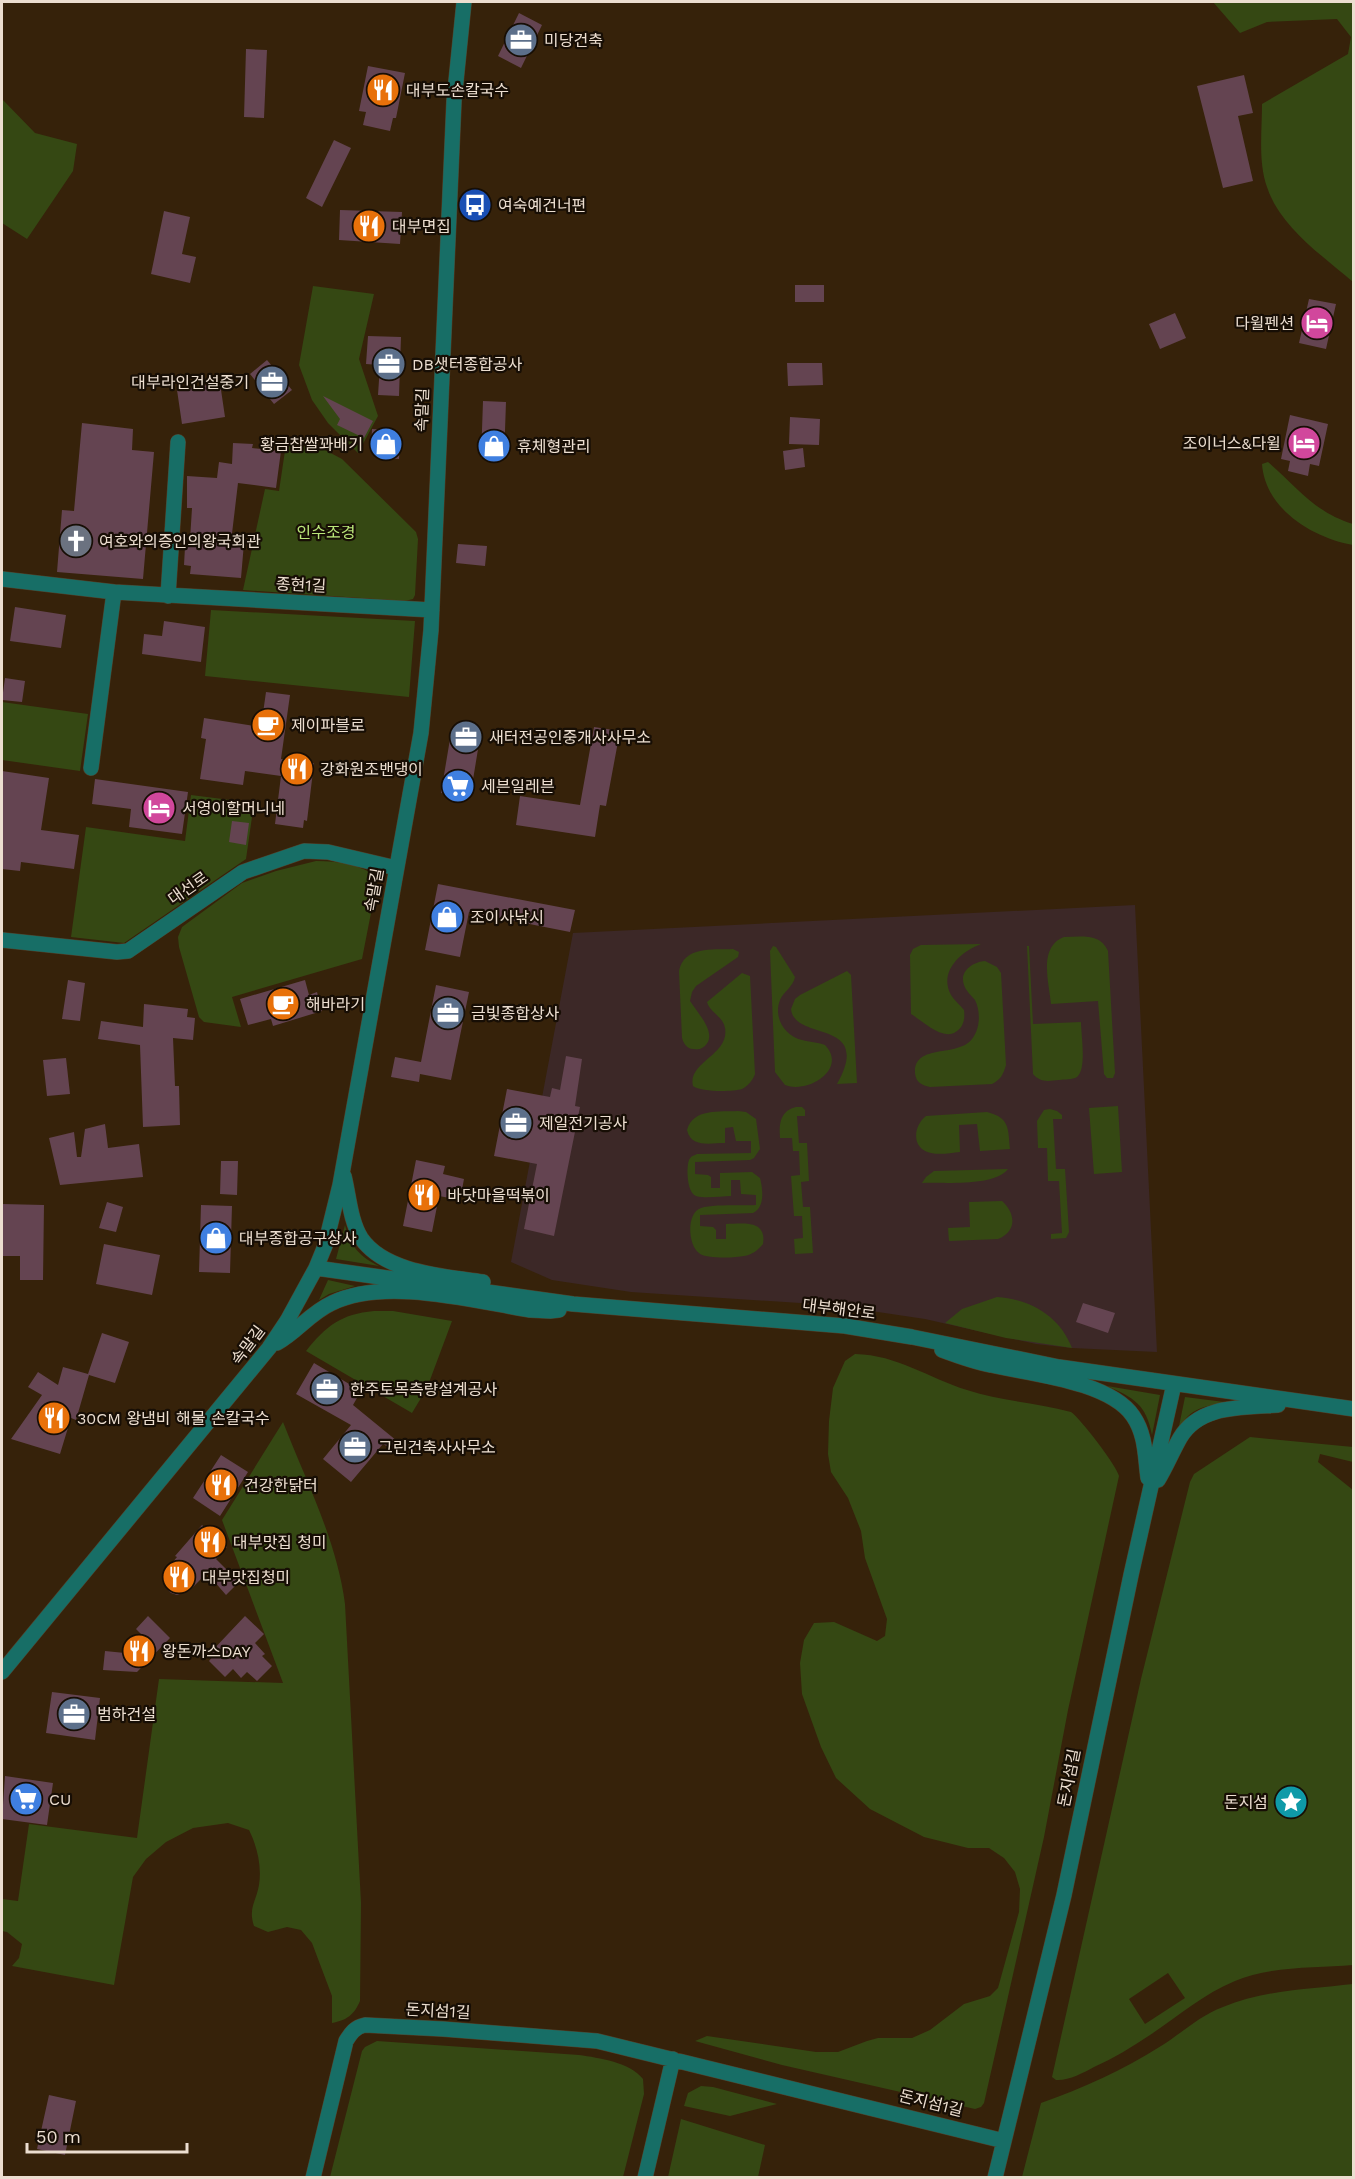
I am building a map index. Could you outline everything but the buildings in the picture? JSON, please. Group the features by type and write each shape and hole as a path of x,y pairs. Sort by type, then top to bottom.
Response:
{"street":[{"name":"속말길","path":"2,1672 269,1347 287,1321 316,1268 327,1238 343,1169 422,724 432,610 453,111 464,2"},
{"path":"168,596 178,442"},
{"name":"종현1길","path":"2,579 168,596 432,610"},
{"path":"91,768 114,592"},
{"name":"대선로","path":"2,940 117,952 128,951 243,872 304,851 328,852 396,868"},
{"path":"343,1169 356,1227 370,1248 383,1259 420,1271 503,1285 517,1290 530,1299"},
{"name":"대부해안로","path":"316,1268 573,1304 845,1326 912,1336 1021,1360 1353,1409"},
{"path":"269,1347 291,1334 320,1308 359,1293 397,1291 550,1311 573,1304"},
{"path":"912,1336 965,1359 1057,1379 1112,1397 1130,1412 1139,1427 1146,1454 1150,1493"},
{"name":"돈지섬길","path":"995,2178 1064,1895 1174,1384"},
{"path":"1150,1493 1185,1431 1202,1417 1226,1410 1314,1403"},
{"name":"돈지섬1길","path":"313,2178 346,2041 358,2026 443,2029 597,2041 1004,2140"},
{"path":"645,2178 673,2059"}],"shaded area":[{"path":"1135,905 1157,1352 1036,1344 925,1319 831,1305 631,1292 552,1280 511,1262 573,933"}],"green space":[{"path":"1213,2 1353,2 1353,282 1292,228 1273,202 1264,177 1261,146 1262,104 1348,54 1351,37 1337,19 1267,22 1240,33"},
{"path":"2,99 35,133 77,144 73,171 27,239 2,223"},
{"path":"313,286 374,294 359,359 378,416 358,453 328,423 312,400 299,365"},
{"name":"인수조경","path":"286,444 323,449 342,459 416,532 418,539 413,599 405,601 243,590 265,489 279,491"},
{"path":"1268,462 1317,506 1353,524 1353,545 1322,536 1294,519 1282,508 1272,495 1265,480 1262,464"},
{"path":"211,610 415,621 409,697 205,676"},
{"path":"2,702 88,714 80,771 2,760"},
{"path":"191,795 254,803 246,859 124,943 71,937 86,827 185,841"},
{"path":"316,861 348,864 378,877 362,959 232,997 241,1027 204,1022 199,1017 179,947 178,937 182,927 242,883 276,871"},
{"path":"1064,937 1089,937 1100,941 1108,951 1115,1073 1113,1078 1107,1078 1104,1074 1098,1001 1051,1004 1047,976 1048,957 1056,942"},
{"path":"981,944 960,957 950,970 948,986 951,995 964,1010 963,1022 957,1031 951,1034 939,1032 911,1014 910,955 913,949 921,945"},
{"path":"773,946 776,947 795,977 780,1000 779,1020 790,1035 825,1045 831,1054 832,1063 829,1071 814,1083 804,1086 785,1085 775,1072 770,951"},
{"path":"1027,946 1029,946 1033,1024 1081,1022 1083,1059 1080,1073 1075,1078 1045,1081 1033,1074"},
{"path":"733,949 739,952 738,957 696,986 692,992 690,1001 707,1026 709,1039 700,1049 688,1048 682,1038 679,971 682,963 693,953 700,951"},
{"path":"985,961 997,967 1001,973 1006,1065 1003,1074 992,1084 930,1087 922,1084 915,1073 921,1058 965,1045 975,1035 979,1020 978,1010 975,1000 965,987 963,975 972,965"},
{"path":"847,971 851,975 857,1083 837,1084 846,1063 846,1049 839,1040 829,1034 795,1019 791,1009 795,999 800,995"},
{"path":"742,973 750,976 755,1074 750,1083 742,1089 716,1091 697,1088 693,1086 696,1071 721,1045 725,1037 724,1024 707,1002"},
{"path":"1118,1106 1122,1172 1094,1174 1089,1108"},
{"path":"796,1107 802,1107 805,1110 805,1116 797,1116 799,1143 807,1143 809,1181 801,1182 803,1207 810,1207 813,1253 795,1254 794,1239 803,1238 802,1216 794,1216 791,1176 800,1175 799,1151 793,1151 792,1138 780,1138 780,1123 787,1112"},
{"path":"1050,1109 1062,1115 1062,1119 1053,1119 1056,1169 1065,1169 1069,1232 1066,1238 1051,1239 1051,1234 1062,1233 1059,1181 1048,1181 1047,1148 1038,1148 1037,1121 1044,1110"},
{"path":"746,1112 756,1119 760,1149 754,1158 695,1162 695,1174 708,1175 711,1177 711,1188 720,1188 720,1173 752,1172 760,1178 762,1193 760,1207 753,1213 700,1215 700,1226 713,1227 716,1230 716,1239 726,1239 726,1224 752,1225 761,1230 763,1244 755,1252 740,1257 702,1255 695,1249 691,1237 691,1222 696,1211 713,1206 756,1205 756,1195 741,1194 740,1180 731,1180 731,1196 696,1196 689,1185 689,1160 697,1154 751,1153 751,1141 736,1141 733,1127 725,1128 725,1143 697,1142 689,1136 687,1130 690,1123 701,1115"},
{"path":"987,1112 995,1114 1004,1121 1008,1130 1010,1149 980,1151 977,1124 959,1125 960,1152 931,1153 925,1151 917,1142 918,1125 926,1116"},
{"path":"1008,1169 992,1179 980,1181 922,1183 934,1171"},
{"path":"1002,1201 1012,1217 1009,1232 1004,1236 998,1239 949,1241 948,1228 970,1227 969,1202"},
{"path":"345,1225 357,1250 366,1259 379,1266 336,1259"},
{"path":"328,1280 355,1286 329,1294 319,1300"},
{"path":"997,1297 1021,1301 1042,1311 1060,1327 1072,1348 1006,1338 945,1323 962,1309"},
{"path":"374,1311 393,1311 452,1321 427,1388 412,1413 306,1351 320,1335 343,1318"},
{"path":"855,1354 885,1358 980,1394 1071,1412 1098,1442 1119,1476 1068,1710 1044,1837 984,2103 975,2109 782,2065 695,2041 707,2036 816,2052 838,2052 878,2038 912,2038 930,2030 964,2004 990,1996 998,1988 1019,1912 1020,1889 1015,1872 1004,1858 989,1848 968,1848 924,1837 870,1809 836,1778 821,1747 802,1694 800,1663 804,1640 814,1623 834,1622 877,1641 885,1636 887,1619 865,1558 861,1531 848,1498 831,1472 828,1454 833,1388 845,1361"},
{"path":"1107,1386 1160,1395 1152,1435 1146,1416 1137,1403 1125,1394"},
{"path":"1185,1397 1232,1403 1200,1408 1188,1416 1178,1431"},
{"path":"283,1422 328,1534 345,1604 361,1903 360,2001 358,2006 349,2016 332,2023 332,1996 312,1943 301,1930 287,1927 268,1932 254,1926 252,1910 260,1878 256,1849 249,1830 228,1823 193,1828 166,1842 146,1859 133,1877 114,1985 12,1966 19,1958 22,1944 7,1932 2,1931 2,1899 18,1901 29,1824 137,1838 159,1679 283,1683 222,1520"},
{"path":"1250,1437 1353,1447 1353,1462 1320,1454 1318,1462 1353,1490 1353,1965 1278,1970 1235,1981 1202,1999 1116,2056 1075,2076 1056,2080 1052,2077 1141,1679 1190,1482 1194,1474","holes":["1168,1973 1185,1998 1145,2024 1129,1999"]},
{"path":"1353,1984 1353,2177 1022,2177 1041,2103 1117,2071 1161,2046 1206,2015 1238,2001 1270,1994"},
{"path":"377,2041 579,2055 614,2062 630,2068 643,2079 644,2094 623,2177 330,2177 362,2051"},
{"path":"701,2086 777,2104 730,2116 684,2106 688,2093"},
{"path":"681,2119 765,2145 758,2177 668,2177"}],"place":[{"name":"미당건축","path":"521,40"},
{"name":"대부도손칼국수","path":"383,90"},
{"name":"여숙예건너편","path":"475,205"},
{"name":"대부면집","path":"369,226"},
{"name":"다윌펜션","path":"1317,323"},
{"name":"DB샛터종합공사","path":"389,364"},
{"name":"대부라인건설중기","path":"272,382"},
{"name":"조이너스&다윌","path":"1304,443"},
{"name":"황금찹쌀꽈배기","path":"386,444"},
{"name":"휴체형관리","path":"494,446"},
{"name":"여호와의증인의왕국회관","path":"76,541"},
{"name":"제이파블로","path":"268,725"},
{"name":"새터전공인중개사사무소","path":"466,737"},
{"name":"강화원조밴댕이","path":"297,769"},
{"name":"세븐일레븐","path":"458,786"},
{"name":"서영이할머니네","path":"159,808"},
{"name":"조이사낚시","path":"447,917"},
{"name":"해바라기","path":"283,1004"},
{"name":"금빛종합상사","path":"448,1013"},
{"name":"제일전기공사","path":"516,1123"},
{"name":"바닷마을떡볶이","path":"424,1195"},
{"name":"대부종합공구상사","path":"216,1238"},
{"name":"한주토목측량설계공사","path":"327,1389"},
{"name":"30CM 왕냄비 해물 손칼국수","path":"54,1418"},
{"name":"그린건축사사무소","path":"355,1447"},
{"name":"건강한닭터","path":"221,1485"},
{"name":"대부맛집 청미","path":"210,1542"},
{"name":"대부맛집청미","path":"179,1577"},
{"name":"왕돈까스DAY","path":"139,1651"},
{"name":"범하건설","path":"74,1714"},
{"name":"CU","path":"26,1799"},
{"name":"돈지섬","path":"1291,1802"}]}
